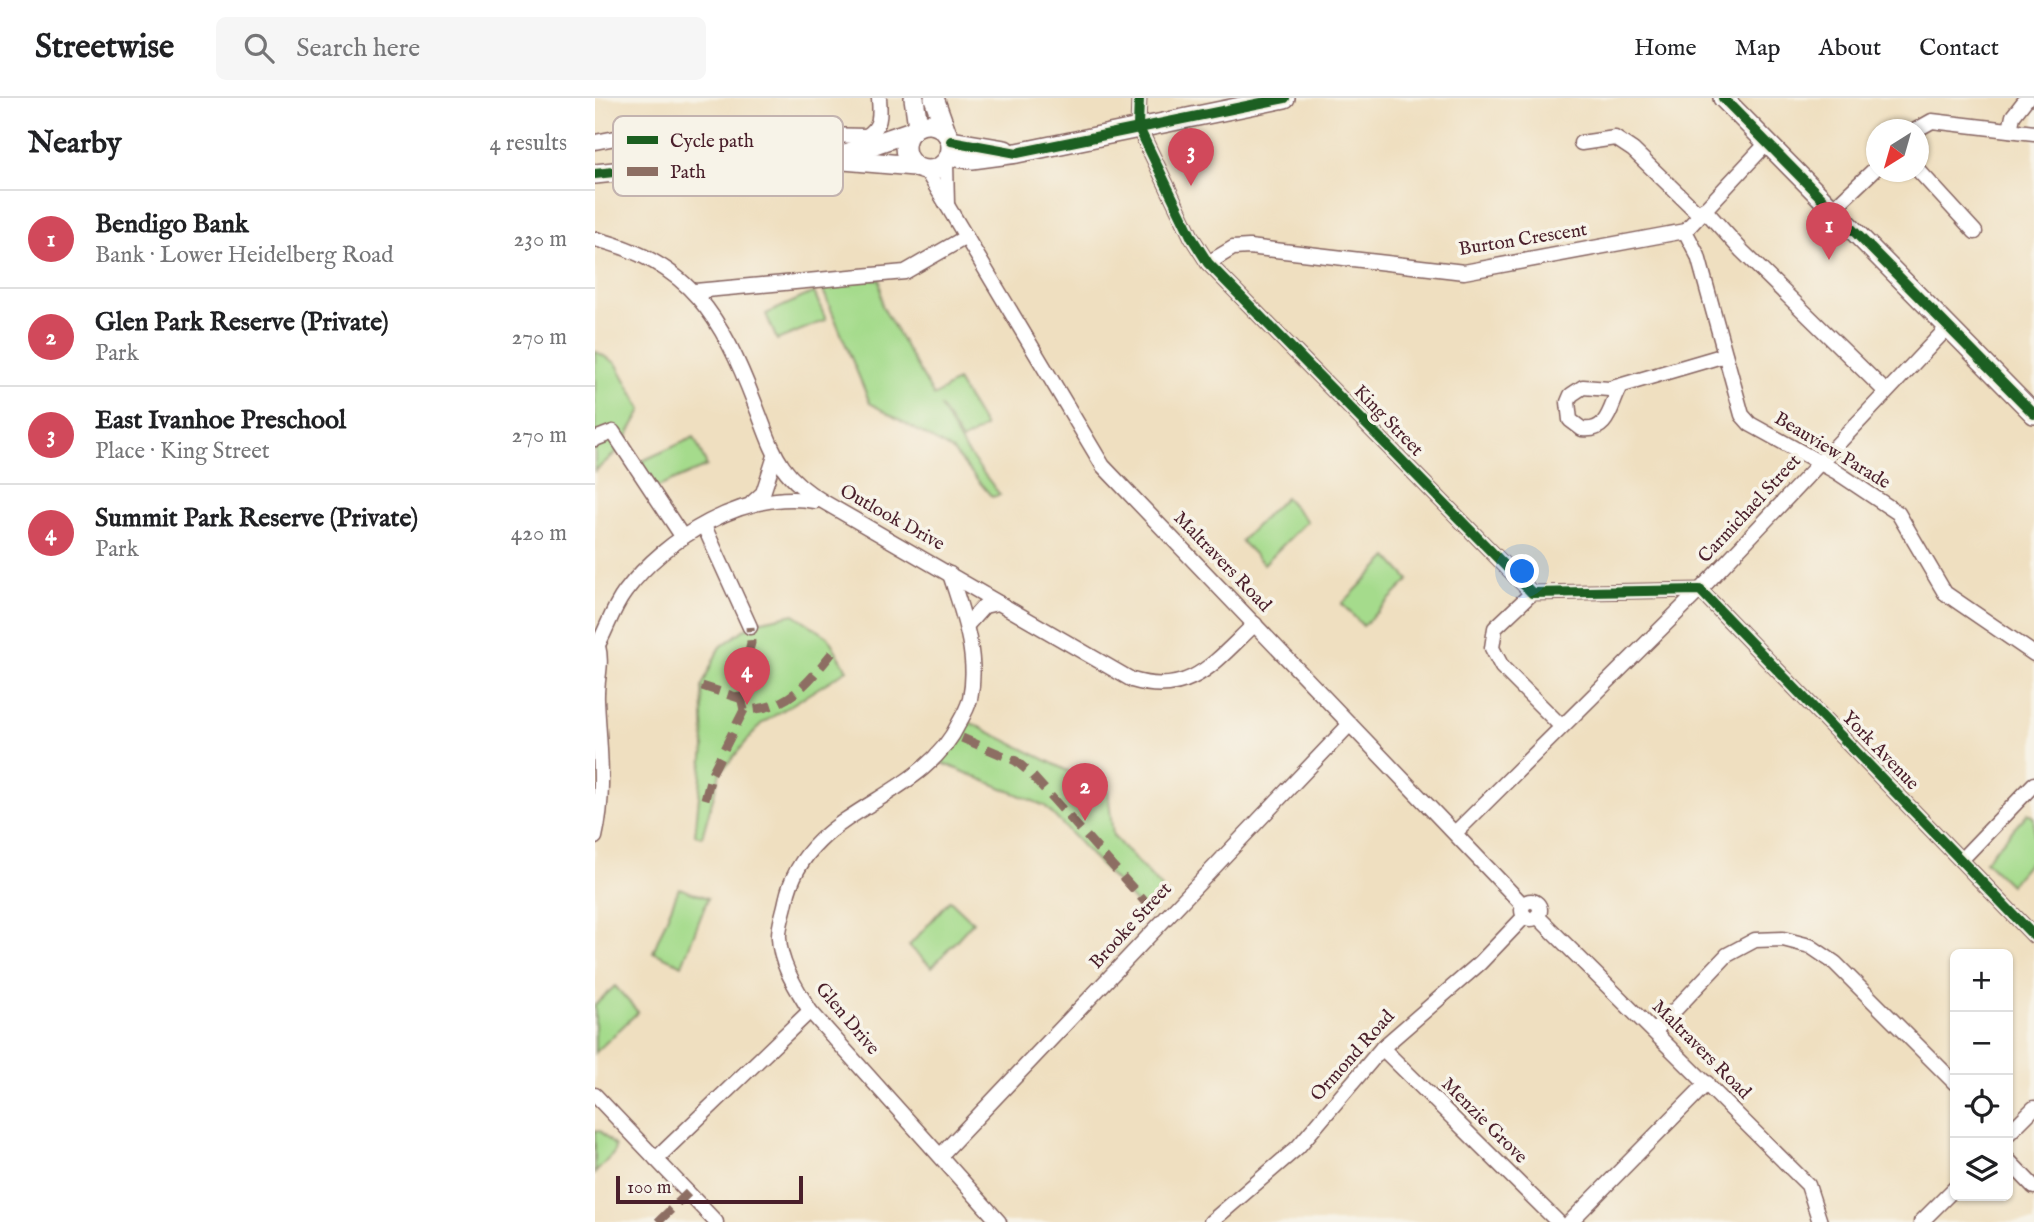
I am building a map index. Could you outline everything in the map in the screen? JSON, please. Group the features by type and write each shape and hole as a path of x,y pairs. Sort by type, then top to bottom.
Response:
{"main road":[{"path":"914,98 915,128 905,147 920,168"},
{"path":"934,98 948,149"},
{"path":"843,160 920,168 948,149 1017,153 1138,126 1285,98"},
{"path":"1723,98 2034,414"},
{"path":"1729,98 1742,116"},
{"path":"843,155 915,128 935,125 948,149"},
{"path":"595,174 613,172"}],"street":[{"path":"843,135 866,136 876,130 879,121 879,98"},
{"path":"1138,126 1139,98"},
{"path":"2010,130 2013,116 2027,98"},
{"path":"1929,123 2034,133"},
{"name":"King Street","path":"1138,126 1192,238 1208,263 1532,593"},
{"path":"595,142 613,138"},
{"path":"1581,143 1615,138 1633,150 1702,212 1885,391"},
{"path":"1685,231 1768,142"},
{"name":"Maltravers Road","path":"947,205 948,149"},
{"name":"Maltravers Road","path":"920,168 947,205 1103,466 1529,912 1655,1031 1808,1185 1820,1222"},
{"path":"1834,208 1866,177"},
{"path":"1929,182 1975,232"},
{"name":"Burton Crescent","path":"1208,263 1233,248 1249,247 1464,272 1685,231"},
{"name":"Beauview Parade","path":"1685,231 1698,256 1742,415 1751,424 1898,513 1945,593 2034,654"},
{"path":"695,291 905,272 966,237"},
{"name":"Outlook Drive","path":"595,239 628,247 658,261 695,291 713,316 745,378 775,456 791,480 824,502 1132,680 1152,686 1170,685 1202,673 1255,624"},
{"name":"Carmichael Street","path":"1455,833 1700,590 1949,326"},
{"path":"1621,386 1725,355"},
{"path":"595,439 613,432 682,536"},
{"path":"751,505 763,493 775,456"},
{"path":"595,837 600,813 602,757 597,696 602,662 596,648 623,594 655,558 682,536 751,505 784,498 824,502"},
{"path":"704,526 750,627"},
{"name":"Glen Drive","path":"950,573 967,625 972,657 970,700 951,740 918,776 834,826 807,852 790,881 779,938 789,976 810,1011 999,1222"},
{"path":"1561,726 1502,667 1492,648 1495,628 1532,593 1700,590"},
{"name":"York Avenue","path":"1700,590 2034,936"},
{"path":"967,625 984,606 998,603"},
{"name":"Brooke Street","path":"940,1155 1350,724"},
{"path":"1961,860 2034,784"},
{"name":"Ormond Road","path":"1211,1222 1298,1147 1382,1048 1480,963 1529,912"},
{"path":"1655,1031 1727,955 1755,940 1783,939 1810,946 1835,963 1950,1078"},
{"path":"656,1159 810,1011"},
{"name":"Menzie Grove","path":"1382,1048 1558,1222"},
{"path":"1570,1222 1707,1083"},
{"path":"595,1095 716,1222"},
{"path":"2013,1129 2034,1108"},
{"path":"2013,1165 2034,1187"},
{"path":"1921,1222 1950,1193"}],"green space":[{"path":"880,279 882,306 934,396 957,381 985,427 962,441 940,406 962,445 1000,495 992,497 953,451 870,403 820,283"},
{"path":"814,292 826,320 777,340 766,314"},
{"path":"595,351 616,363 642,410 620,449 595,471"},
{"path":"694,437 707,466 656,488 640,462"},
{"path":"1285,497 1307,521 1264,564 1241,541"},
{"path":"1388,557 1409,580 1363,626 1342,604"},
{"path":"794,614 828,637 847,670 761,724 720,773 702,837 695,835 704,748 702,686 719,648 753,623"},
{"path":"967,721 1108,791 1113,836 1168,895 1148,916 1045,806 938,761 956,741"},
{"path":"2028,813 2034,818 2034,857 2010,885 1985,861"},
{"path":"679,888 708,898 682,965 653,952"},
{"path":"950,900 973,922 932,967 909,946"},
{"path":"615,986 638,1012 595,1053 595,1005"},
{"path":"595,1131 600,1131 615,1146 614,1153 595,1173"}],"marked path":[{"path":"744,710 739,688 751,643 750,627"},
{"path":"705,799 712,773 744,710 773,705 795,693 832,653"},
{"path":"702,686 742,699"},
{"path":"962,738 1016,761 1029,772 1154,912"},
{"path":"658,1222 688,1193"}],"cycle path":[{"path":"1139,98 1138,126 1192,238 1208,263 1532,593 1700,590 2034,936"},
{"path":"951,141 1017,153 1285,98"},
{"path":"1723,98 2034,414"},
{"path":"595,174 613,172"}],"place":[{"name":"East Ivanhoe Preschool","path":"1191,186"},
{"name":"Bendigo Bank","path":"1829,260"},
{"name":"Summit Park Reserve (Private)","path":"747,705"},
{"name":"Glen Park Reserve (Private)","path":"1085,821"}]}
